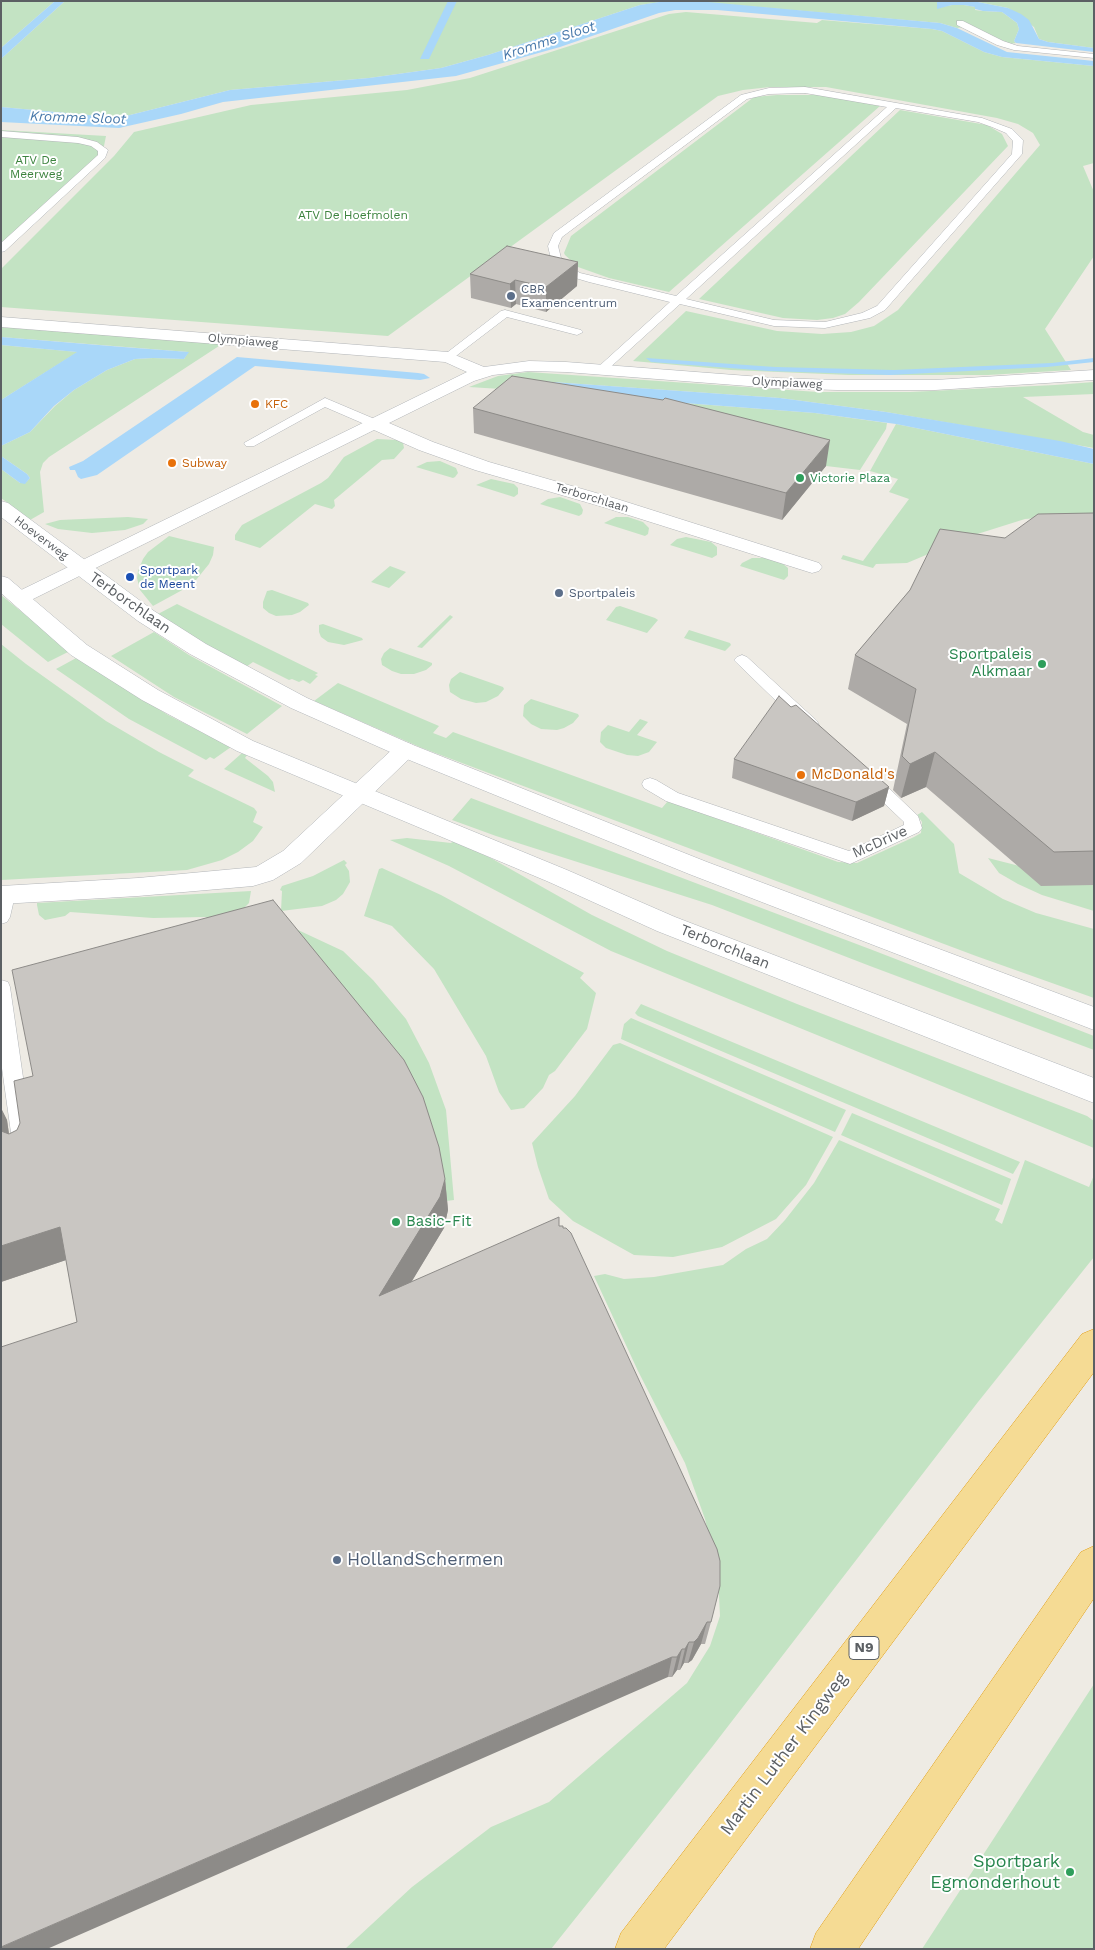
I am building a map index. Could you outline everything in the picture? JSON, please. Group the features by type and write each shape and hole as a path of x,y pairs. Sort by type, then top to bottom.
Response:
{"highway":[{"name":"Martin Luther Kingweg","path":"637,1949 1094,1345"},
{"path":"832,1949 1094,1565"}],"street":[{"name":"Olympiaweg","path":"1,322 448,357 482,372"},
{"name":"Olympiaweg","path":"81,568 373,423 482,372 529,366 846,385 960,384 1094,375"},
{"name":"Terborchlaan","path":"373,423 426,446 482,466 610,503 812,566"},
{"name":"Hoeverweg","path":"1,507 81,568"},
{"name":"Terborchlaan","path":"1094,1019 707,871 405,750 299,703 241,673 146,616 81,568 20,598 80,650 150,696 245,746 558,876 666,924 1094,1091"},
{"path":"1,582 20,598"},
{"path":"3,902 258,876 272,871 292,857 405,750"}],"lane":[{"path":"960,23 1000,43 1017,48 1094,56"},
{"path":"805,90 894,105 995,125 1009,132 1018,140 1019,148 1017,154 881,308 866,316 847,322 825,325 774,323 576,275 564,268 556,259 553,246 558,235 744,97 769,91 805,90"},
{"path":"601,370 894,105"},
{"path":"1,134 78,140 94,144 103,150 102,156 1,249"},
{"path":"448,357 504,313 577,332"},
{"path":"250,443 325,402 373,423"},
{"path":"742,660 820,733"},
{"name":"McDrive","path":"650,784 672,796 850,858 913,828 912,820 855,767"},
{"path":"1,987 24,1155"}],"green space":[{"path":"1,1 55,1 1,48"},
{"path":"65,1 669,1 640,5 488,55 441,68 369,78 230,90 126,116 99,116 1,107 1,59"},
{"path":"689,1 937,1 937,8 964,5 976,7 975,10 1002,12 1017,23 1019,29 1014,41 1016,43 1010,44 970,26 957,28 940,23"},
{"path":"973,1 1094,1 1094,48 1048,42 1039,39 1034,27 1008,8"},
{"name":"ATV De Hoefmolen","path":"686,12 817,23 822,20 932,29 942,31 984,52 1002,57 1094,66 1094,163 1083,166 1094,192 1094,256 1045,329 1071,370 988,375 849,375 731,370 633,361 686,311 777,331 822,334 851,332 874,326 898,310 1040,145 1033,133 1018,124 997,118 826,87 770,87 743,90 718,96 388,336 1,307 1,269 114,156 134,132 251,105 407,90 470,78 669,14"},
{"path":"822,95 880,106 669,292 609,278 578,267 565,255 564,253 571,236 754,97"},
{"path":"900,110 987,125 1002,134 1008,146 859,302 845,314 817,320 783,318 699,299"},
{"name":"ATV De Meerweg","path":"1,130 106,136 102,156 1,244"},
{"path":"1,327 222,344 49,457 43,463 40,472 44,512 30,520 1,498 1,469 20,483 25,483 30,478 1,456 1,446 30,432 55,406 74,390 107,370 135,359 184,359 188,352 1,337"},
{"path":"1,345 78,352 1,400"},
{"path":"528,372 818,392 910,392 1094,382 1094,394 1023,397 1083,432 1094,435 1094,448 886,412 780,398 538,381 533,391 469,387 498,376"},
{"path":"684,403 815,413 887,423 886,429 860,470 826,466 663,423"},
{"path":"896,424 1094,464 1094,516 1076,515 1025,519 971,536 907,563 876,564 873,568 841,559 843,555 863,561 909,499 889,492 898,479 870,471"},
{"path":"377,439 397,440 403,443 404,448 394,459 382,460 334,500 335,506 332,509 315,504 260,548 235,540 235,535 242,525 321,483 328,478 344,457"},
{"path":"440,461 456,468 458,473 455,477 416,467 427,462"},
{"path":"491,479 514,484 518,488 518,494 514,497 476,485"},
{"path":"560,497 580,504 583,510 582,514 579,516 540,504 548,499"},
{"path":"128,517 148,519 143,524 125,530 92,533 58,529 45,524 60,520"},
{"path":"616,517 628,517 643,522 649,528 648,534 645,536 604,523"},
{"path":"169,536 214,547 213,555 209,564 196,580 186,588 153,606 140,590 137,578 138,571 148,552"},
{"path":"686,537 711,542 717,547 717,555 712,558 670,545 677,539"},
{"path":"752,558 766,558 782,563 788,568 788,576 784,580 740,566"},
{"path":"390,566 406,572 389,588 371,582"},
{"path":"272,590 309,605 292,615 276,616 263,608 267,591"},
{"path":"1,595 70,651 48,662 1,624"},
{"path":"177,604 318,673 315,675 318,676 310,684 303,680 299,682 292,679 289,680 253,662 246,667 158,614"},
{"path":"620,606 658,620 647,633 606,620 616,607"},
{"path":"450,615 453,617 422,648 417,647"},
{"path":"323,624 363,640 344,645 328,642 321,637 319,632 319,625"},
{"path":"689,630 730,643 731,645 725,651 684,638"},
{"path":"154,632 189,655 282,706 247,734 174,697 111,656"},
{"path":"1,644 106,721 194,770 188,776 254,808 257,812 253,822 263,827 253,841 238,852 222,860 187,870 1,880"},
{"path":"390,648 432,663 432,665 426,670 414,674 401,674 392,671 382,665 381,659"},
{"path":"78,657 168,715 231,747 214,759 210,757 206,760 129,719 56,669"},
{"path":"460,672 503,687 504,689 498,696 486,702 476,703 461,699 450,692 449,685 451,679"},
{"path":"338,683 439,726 433,733 446,738 453,732 662,808 668,801 838,862 857,863 921,833 922,822 917,815 922,812 954,844 959,873 1003,899 1036,913 1094,929 1094,998 976,956 422,748 314,701"},
{"path":"531,699 578,714 579,716 573,723 564,728 557,730 541,729 531,724 523,716 524,705"},
{"path":"640,719 648,722 637,735 657,742 649,752 638,756 627,755 606,748 600,742 601,732 608,725 629,732"},
{"path":"242,753 247,755 245,758 268,776 273,782 275,792 224,769"},
{"path":"471,798 1094,1036 1094,1050 712,905 496,836 452,820"},
{"path":"407,838 451,843 454,841 489,857 592,915 667,951 797,1004 1087,1116 1094,1121 1094,1148 611,951 449,866 390,840"},
{"path":"988,858 1094,885 1094,911 1042,895 1018,884 999,873"},
{"path":"344,860 347,863 345,865 349,871 350,882 343,894 336,900 322,906 281,911 282,891 280,890 282,886 313,876"},
{"path":"382,868 441,895 584,973 580,978 596,993 587,1029 555,1071 549,1075 543,1088 524,1108 511,1110 499,1092 486,1056 434,969 392,926 364,916 379,869"},
{"path":"251,891 249,903 240,912 217,921 205,917 153,918 70,912 65,916 45,920 39,915 37,905 37,903"},
{"path":"298,930 343,951 373,980 406,1019 429,1063 446,1110 454,1200 446,1201 286,932"},
{"path":"641,1004 1020,1162 1013,1174 638,1016 635,1013"},
{"path":"631,1018 846,1110 835,1132 621,1039 624,1024"},
{"path":"620,1043 833,1137 806,1185 776,1219 722,1247 673,1257 634,1255 573,1221 549,1199 532,1143 575,1096 613,1045"},
{"path":"852,1113 1011,1179 1002,1205 841,1135"},
{"path":"839,1140 1000,1209 995,1220 1002,1224 1025,1160 1089,1187 1094,1175 1094,1257 978,1402 712,1747 551,1949 345,1949 412,1887 491,1827 549,1802 687,1683 710,1646 720,1616 718,1575 705,1519 685,1463 638,1371 594,1276 605,1274 624,1279 654,1277 723,1265 746,1249 767,1239 785,1220 814,1183"},
{"path":"1094,1684 1094,1949 922,1949"}],"water":[{"path":"55,1 65,1 1,59 1,48"},
{"path":"448,1 457,1 429,59 420,59"},
{"path":"937,1 973,1 1008,8 1029,20 1039,39 1048,42 1094,48 1094,52 1016,43 1014,41 1019,29 1017,23 1002,12 983,11 964,5 952,5 937,9"},
{"name":"Kromme Sloot","path":"659,2 708,2 940,23 957,28 1007,52 1094,61 1094,66 1002,57 984,52 942,31 932,29 717,10 675,10 659,13 560,47 456,76 223,102 119,128 1,122 1,107 99,116 126,116 230,90 369,78 441,68 488,55 640,5"},
{"path":"1,337 189,352 184,359 135,359 107,370 74,390 54,406 30,432 1,446 1,400 77,352 1,345"},
{"path":"237,357 418,373 430,378 420,380 255,366 97,475 81,479 75,470 70,470 69,467 83,461"},
{"path":"646,358 775,367 894,370 1052,363 1094,358 1094,362 1047,367 890,375 769,371 651,362"},
{"path":"538,381 780,398 886,412 1060,441 1094,449 1094,464 896,424 815,413 645,400"},
{"path":"1,456 27,474 30,478 25,484 20,483 1,469"}],"building":[{"path":"507,246 578,262 546,287 515,280 510,284 470,274"},
{"path":"512,376 663,400 665,398 830,440 786,493 473,408"},
{"path":"1094,513 1094,851 1054,852 935,752 910,764 902,756 916,689 855,655 910,590 940,529 1005,538 1038,514"},
{"path":"779,696 791,707 796,705 889,787 856,802 734,759"},
{"path":"273,900 404,1060 423,1097 439,1147 445,1179 440,1197 379,1296 559,1217 559,1226 563,1226 563,1228 566,1228 571,1233 717,1549 720,1561 720,1586 711,1622 707,1622 698,1638 694,1642 689,1642 677,1657 672,1657 1,1947 1,1347 77,1322 60,1227 1,1246 1,1131 9,1134 17,1130 20,1123 14,1081 33,1076 12,970"}],"place":[{"name":"CBR Examencentrum","path":"511,296"},
{"name":"KFC","path":"255,404"},
{"name":"Subway","path":"172,463"},
{"name":"Victorie Plaza","path":"800,478"},
{"name":"Sportpark de Meent","path":"130,577"},
{"name":"Sportpaleis","path":"559,593"},
{"name":"Sportpaleis Alkmaar","path":"1042,664"},
{"name":"McDonald's","path":"801,775"},
{"name":"Basic-Fit","path":"396,1222"},
{"name":"HollandSchermen","path":"337,1560"},
{"name":"Sportpark Egmonderhout","path":"1070,1872"}]}
